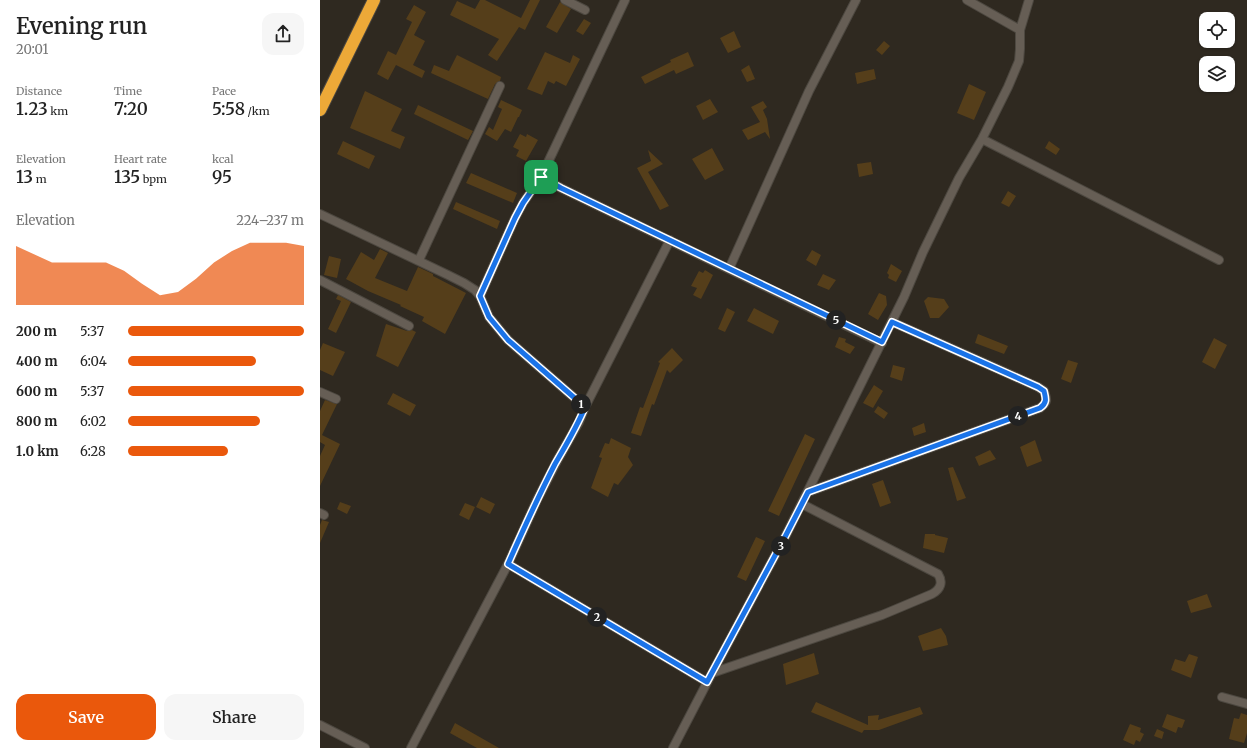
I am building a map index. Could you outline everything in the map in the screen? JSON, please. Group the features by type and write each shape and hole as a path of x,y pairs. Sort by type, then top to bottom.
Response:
{"highway":[{"path":"320,110 374,0"}],"street":[{"path":"565,0 586,10"},
{"path":"480,296 515,218 523,203 541,177 625,0"},
{"path":"729,269 809,91 856,0"},
{"path":"967,0 1020,30"},
{"path":"674,748 707,682 802,504 904,298 959,178 982,139 1019,61 1020,30 1030,0"},
{"path":"419,260 500,86"},
{"path":"982,139 1219,260"},
{"path":"541,177 882,342"},
{"path":"320,214 419,260 475,290 480,296 489,317 508,340 585,407"},
{"path":"412,748 508,564 537,500 579,422 585,407 670,240"},
{"path":"320,280 409,326"},
{"path":"808,492 1040,408 1045,404 1046,400 1044,391 1038,387 892,322"},
{"path":"320,392 336,399"},
{"path":"712,673 882,615 937,592 940,588 941,579 938,574 802,504"},
{"path":"508,564 707,682"},
{"path":"1222,697 1247,704"},
{"path":"320,725 365,748"}],"building":[{"path":"480,0 485,0 521,18 530,0 540,0 525,30 519,27 497,61 488,55 499,39 450,15 457,1 475,9"},
{"path":"560,2 571,9 557,33 546,27"},
{"path":"414,5 426,12 414,35 425,41 413,65 425,71 422,78 396,65 388,80 377,74 388,51 396,55 412,22 406,19"},
{"path":"584,19 591,23 583,35 576,31"},
{"path":"734,31 741,47 728,53 720,38"},
{"path":"884,41 890,46 882,55 876,50"},
{"path":"545,52 570,63 573,55 580,59 566,86 556,81 554,84 548,81 542,95 527,89"},
{"path":"688,52 694,66 676,74 674,70 645,84 641,77 671,62 670,60"},
{"path":"457,55 501,77 500,81 495,84 488,99 431,73 434,65 449,71"},
{"path":"749,65 755,79 747,82 741,70"},
{"path":"874,69 876,79 857,84 855,73"},
{"path":"969,84 986,92 974,120 957,113"},
{"path":"365,91 402,109 391,131 405,137 400,149 350,128"},
{"path":"710,99 718,112 703,120 696,106"},
{"path":"501,100 522,110 511,132 505,129 497,141 485,134 489,127 493,130 502,109 498,107"},
{"path":"763,101 767,107 763,110 767,119 770,139 765,132 748,140 742,130 760,122 751,107"},
{"path":"418,105 473,131 468,140 414,114"},
{"path":"520,134 526,137 527,134 538,140 526,161 516,156 519,150 513,147"},
{"path":"343,141 375,156 369,169 337,154"},
{"path":"1049,141 1060,149 1056,155 1045,148"},
{"path":"712,148 724,170 705,180 692,159"},
{"path":"648,150 663,164 648,172 669,206 660,210 637,168 651,161"},
{"path":"871,162 873,174 859,177 857,164"},
{"path":"471,173 517,193 513,203 466,183"},
{"path":"1008,191 1016,196 1009,207 1001,203"},
{"path":"456,202 500,221 497,229 453,209"},
{"path":"380,249 388,253 375,278 407,291 418,267 466,293 445,334 422,321 424,317 346,279 361,252 374,260"},
{"path":"812,250 821,255 816,266 806,260"},
{"path":"329,256 341,259 337,278 324,275"},
{"path":"891,264 902,271 896,282 888,278 889,275 887,273"},
{"path":"705,270 713,275 701,299 693,295 697,288 691,286 699,271 703,273"},
{"path":"823,274 836,280 829,290 817,285"},
{"path":"879,293 886,296 887,305 878,320 868,314"},
{"path":"338,295 351,302 336,333 328,329 341,301 336,299"},
{"path":"928,297 944,299 949,307 939,318 930,318 924,301"},
{"path":"727,308 735,312 725,332 718,329"},
{"path":"754,308 779,321 773,334 747,321"},
{"path":"386,324 407,331 412,330 416,332 398,367 376,356"},
{"path":"978,334 1008,346 1004,354 975,343"},
{"path":"839,337 846,339 845,342 855,347 850,354 835,347"},
{"path":"1214,338 1227,345 1215,369 1202,362"},
{"path":"323,343 345,352 333,376 320,370 320,350"},
{"path":"672,348 683,360 670,373 667,370 654,405 652,404 641,436 631,433 640,407 643,408 660,363 658,362"},
{"path":"1068,360 1078,363 1071,383 1061,379"},
{"path":"893,365 905,368 902,381 890,377"},
{"path":"874,385 883,391 873,408 863,403"},
{"path":"393,393 416,405 410,416 387,404"},
{"path":"325,400 337,404 322,435 340,444 320,486 320,456 325,445 320,442 320,411"},
{"path":"878,406 888,413 884,419 874,412"},
{"path":"924,423 926,432 914,436 912,428"},
{"path":"805,434 815,439 779,516 768,511"},
{"path":"611,438 631,448 628,457 633,465 618,485 614,483 608,497 591,488 602,458 599,457 605,443 609,444"},
{"path":"1035,440 1042,461 1027,467 1020,447"},
{"path":"990,450 996,459 979,466 975,457"},
{"path":"953,467 966,498 957,501 948,468"},
{"path":"883,480 891,503 880,507 872,484"},
{"path":"481,497 495,504 490,514 476,507"},
{"path":"340,502 351,506 347,514 337,509"},
{"path":"465,503 475,507 469,520 459,515"},
{"path":"322,520 329,522 320,543 320,525"},
{"path":"925,534 935,534 948,538 944,553 923,548"},
{"path":"756,537 765,541 746,581 737,577"},
{"path":"1207,594 1212,607 1191,613 1187,601"},
{"path":"941,628 946,636 948,645 923,651 918,636"},
{"path":"814,653 819,674 786,685 783,664"},
{"path":"1189,654 1198,657 1191,678 1171,670 1175,659 1185,662"},
{"path":"816,702 868,725 868,716 879,715 878,720 920,707 923,714 879,730 864,730 862,733 811,712"},
{"path":"1241,713 1247,715 1247,733 1244,743 1229,739 1234,718 1239,719"},
{"path":"1167,714 1185,720 1182,728 1178,727 1176,733 1162,727"},
{"path":"455,723 499,748 477,748 450,733"},
{"path":"1130,724 1141,728 1140,732 1144,734 1140,742 1136,740 1134,745 1123,740"},
{"path":"1157,729 1164,732 1162,739 1154,736"}],"route":[{"path":"541,177 882,342 892,322 1038,387 1044,391 1046,397 1045,404 1040,408 808,492 707,682 508,564 537,500 579,422 585,407 508,340 489,317 480,296 515,218 523,203 541,177"}]}
